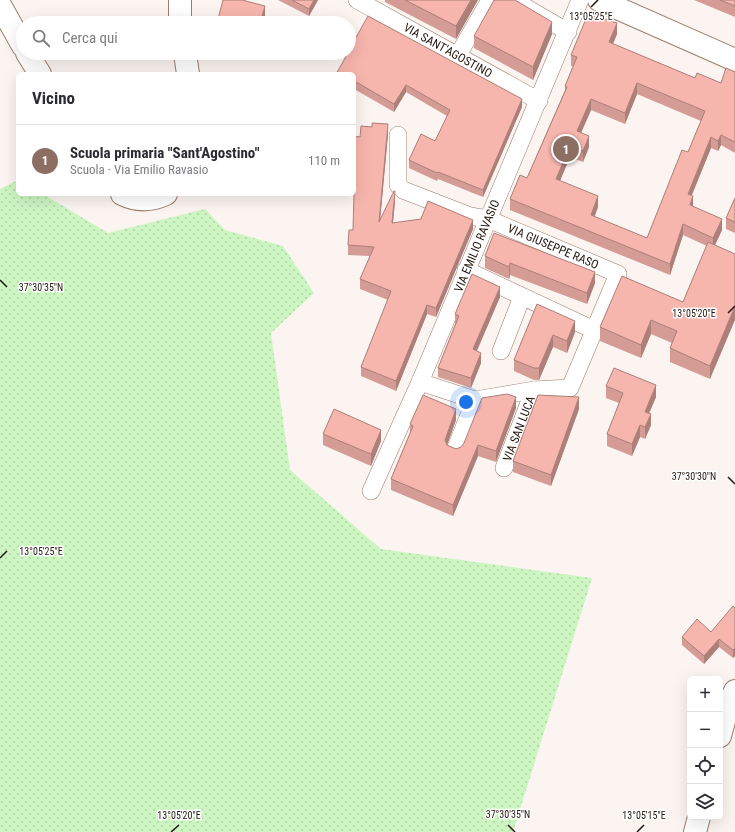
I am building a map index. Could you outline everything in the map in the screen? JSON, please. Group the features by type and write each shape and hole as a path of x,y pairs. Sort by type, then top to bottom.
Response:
{"street":[{"path":"180,0 180,16"},
{"name":"VIA SANT'AGOSTINO","path":"357,0 539,101"},
{"path":"458,55 490,0"},
{"path":"512,0 568,32"},
{"name":"VIA EMILIO RAVASIO","path":"371,491 420,382 466,270 568,32 580,0"},
{"path":"599,0 735,60"},
{"path":"0,5 16,34"},
{"path":"31,60 39,72"},
{"path":"186,60 188,72"},
{"name":"VIA GIUSEPPE RASO","path":"398,134 398,185 403,190 470,216 488,219 618,274 570,388 534,390"},
{"path":"126,196 130,198 154,200 162,196"},
{"path":"466,270 594,330"},
{"path":"501,351 522,297"},
{"path":"420,382 475,400 534,390"},
{"name":"VIA SAN LUCA","path":"504,468 534,390"},
{"path":"455,450 475,400"},
{"path":"723,725 728,706 735,691"},
{"path":"695,832 698,820"}],"green space":[{"path":"16,181 16,196 46,196 108,233 205,209 225,230 283,246 314,293 271,333 290,470 381,549 592,578 513,832 0,832 0,189"}],"building":[{"path":"223,0 242,0 265,6 262,16 219,16"},
{"path":"292,0 314,0 309,9"},
{"path":"405,0 471,0 456,26"},
{"path":"494,0 515,0 552,22 533,67 474,36"},
{"path":"720,0 735,0 735,6"},
{"path":"588,14 617,23 609,42 695,78 697,73 721,83 726,68 735,72 735,142 721,135 718,141 711,137 688,194 693,196 690,205 722,219 713,238 683,224 670,264 510,199 520,175 527,178 567,87 565,86 577,57 571,55","holes":["637,83 705,111 688,152 682,150 647,238 591,215 598,196 556,179 570,146 583,151 589,136 577,131 591,99 625,113"]},
{"path":"368,16 522,99 483,190 438,172 437,173 409,160 421,134 435,141 450,110 406,85 394,104 356,82 356,72 337,72 344,60 356,60 356,37"},
{"path":"372,123 388,124 379,222 394,191 392,223 421,219 428,201 473,220 436,308 427,305 396,381 361,367 391,291 360,279 374,247 348,245 349,230 353,230 354,196 356,196 356,136 360,137 361,126 372,127"},
{"path":"735,198 735,222 726,218"},
{"path":"494,233 595,272 587,293 510,263 509,267 485,256"},
{"path":"708,242 735,254 735,306 710,366 670,348 677,331 651,320 641,345 600,327 622,276 683,302"},
{"path":"472,274 500,287 473,349 481,353 471,378 438,368 459,316 455,314"},
{"path":"537,304 575,321 567,341 553,335 539,368 534,368 514,360"},
{"path":"614,368 656,385 645,412 651,414 645,427 640,425 632,444 607,434 623,393 606,386"},
{"path":"507,394 516,397 496,451 478,445 453,505 391,479 413,426 410,424 423,395 456,409 445,440 447,445 456,449 461,447 464,443 482,398"},
{"path":"538,395 579,397 551,475 513,461"},
{"path":"334,409 381,430 371,454 323,434"},
{"path":"733,606 735,608 735,648 733,650 719,639 704,656 682,637 697,619 711,632"}],"place":[{"name":"Scuola primaria \"Sant'Agostino\"","path":"566,149"}]}
